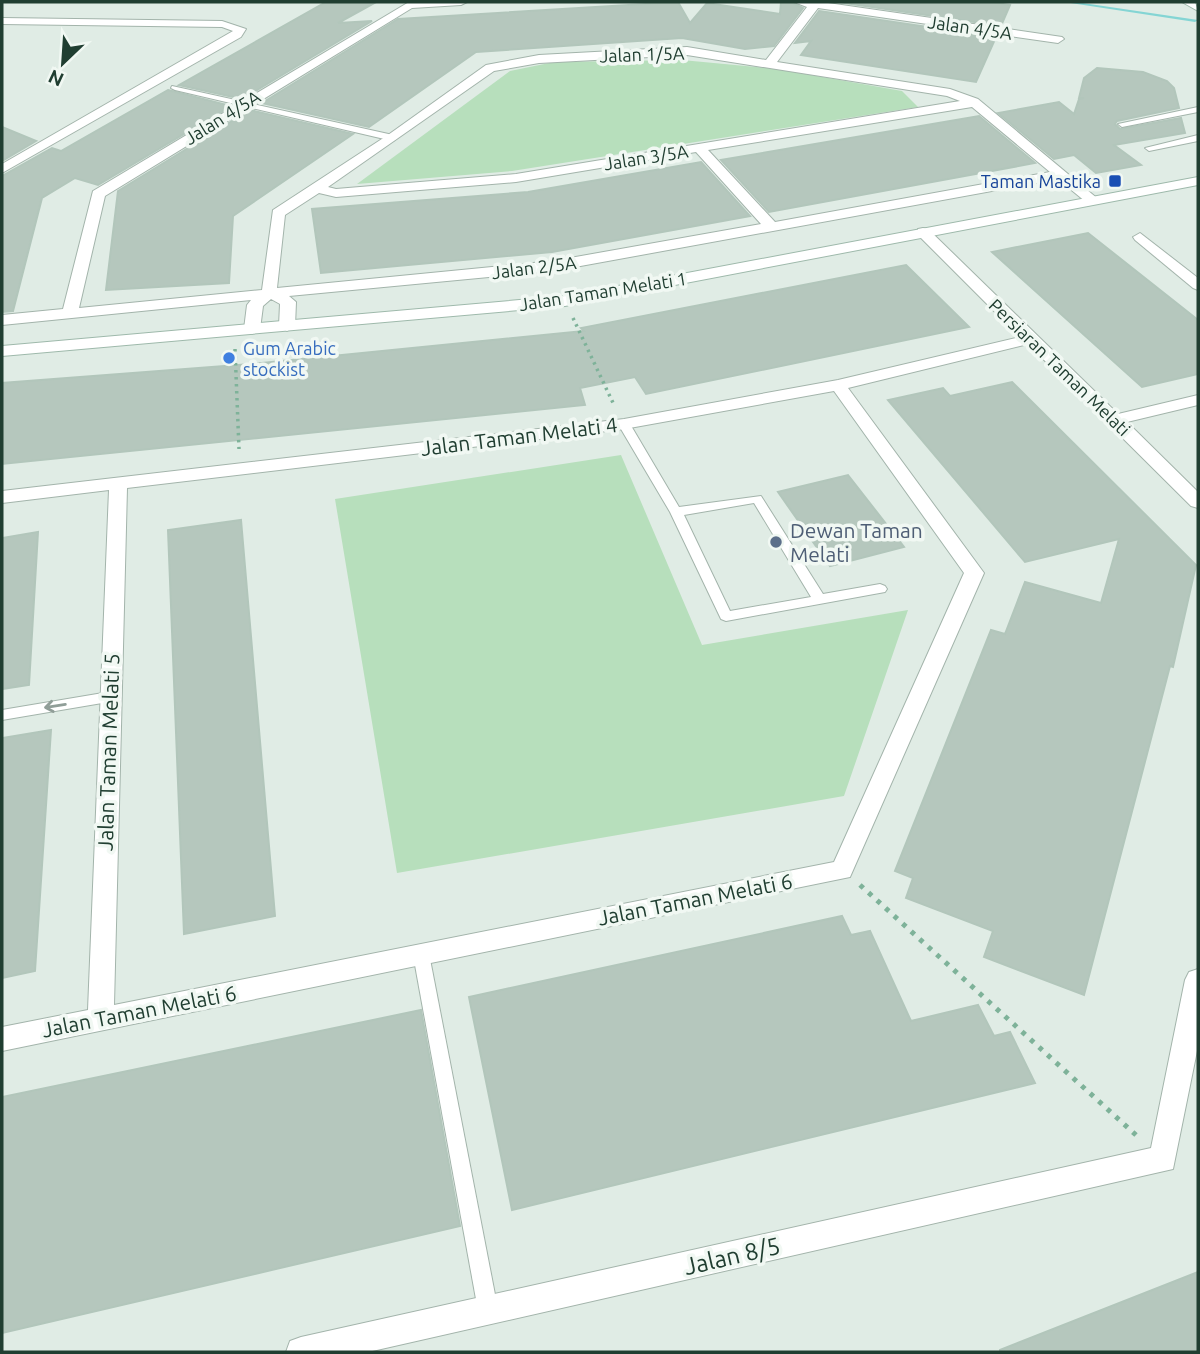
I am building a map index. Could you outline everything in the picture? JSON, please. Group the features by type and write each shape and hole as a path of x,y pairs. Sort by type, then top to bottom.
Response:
{"street":[{"name":"Jalan 4/5A","path":"70,314 98,194 240,105 409,5 461,2"},
{"name":"Jalan 4/5A","path":"799,2 1058,39"},
{"path":"1188,2 1198,8"},
{"path":"769,64 815,4"},
{"path":"2,21 222,24 240,29 237,35 4,166"},
{"name":"Jalan 1/5A","path":"252,329 255,304 270,292 278,213 393,138 490,68 539,59 687,51 950,93 974,102 1091,199"},
{"name":"Jalan 3/5A","path":"317,188 337,193 516,178 974,102"},
{"path":"699,148 772,227"},
{"name":"Jalan 2/5A","path":"2,320 270,292 554,267 1060,174"},
{"name":"Jalan Taman Melati 1","path":"2,351 565,301 1091,199 1198,181"},
{"name":"Persiaran Taman Melati","path":"923,232 1198,502"},
{"path":"1140,237 1198,285"},
{"path":"270,292 288,302 287,326"},
{"name":"Jalan Taman Melati 4","path":"2,497 624,424 838,385 1031,339"},
{"path":"838,385 974,573 842,870"},
{"path":"1115,420 1198,400"},
{"name":"Jalan Taman Melati 5","path":"101,1019 109,697 118,485"},
{"name":"Jalan Taman Melati 6","path":"2,1039 842,870"},
{"path":"1163,1159 1198,980"},
{"name":"Jalan 8/5","path":"301,1352 350,1347 488,1310 1163,1159"}],"lane":[{"path":"175,88 393,138"},
{"path":"1122,124 1198,109"},
{"path":"1149,148 1198,138"},
{"path":"624,424 676,512 726,616 880,589"},
{"path":"676,512 757,499 819,599"},
{"path":"2,715 109,697"},
{"path":"421,954 488,1310"}],"path":[{"path":"565,301 624,424"},
{"path":"234,331 240,470"},
{"path":"842,870 1163,1159"}],"green space":[{"path":"682,60 777,69 902,91 918,107 512,171 357,184 510,71 554,62"},
{"path":"621,455 702,645 908,610 844,796 397,873 335,499"}],"building":[{"path":"326,2 376,2 338,23 372,21 242,99 179,85"},
{"path":"678,2 690,23 707,3 780,14 781,2 791,2 803,8 774,46 745,49 682,38 476,52 369,127 262,103 398,19"},
{"path":"838,2 990,2 1010,5 1001,26"},
{"path":"819,11 996,37 976,82 801,55 811,41 795,43"},
{"path":"1097,68 1143,72 1167,81 1174,88 1179,108 1117,121 1115,124 1120,129 1181,118 1185,133 1114,145 1141,165 1096,173 1074,155 1054,159 998,113 1059,102 1074,114 1079,99 1084,98 1079,98 1084,78"},
{"path":"168,90 231,106 98,185 75,178 42,198 13,311 2,312 2,176 52,148 61,151"},
{"path":"250,110 353,134 233,216 229,283 106,290 118,191"},
{"path":"979,116 1035,163 769,212 721,160"},
{"path":"2,127 36,141 2,161"},
{"path":"701,162 750,216 552,252 321,273 312,209 528,192"},
{"path":"1088,233 1198,320 1198,374 1142,387 992,252"},
{"path":"906,265 969,327 646,394 635,377 580,388 585,405 2,464 2,383 251,364 584,331 581,328"},
{"path":"1012,382 1196,565 1173,667 1170,666 1084,995 984,957 993,931 906,898 913,878 895,871 991,630 1005,634 1025,582 1101,603 1119,539 1025,562 888,400 943,388 950,396"},
{"path":"848,475 904,547 830,566 778,492"},
{"path":"241,520 275,916 184,934 168,530"},
{"path":"38,532 29,685 2,689 2,538"},
{"path":"51,730 35,971 2,978 2,738"},
{"path":"842,916 851,935 870,931 911,1021 978,1005 994,1036 1010,1032 1035,1083 512,1210 469,997"},
{"path":"421,1010 460,1226 2,1333 2,1097"},
{"path":"1198,1272 1198,1352 1000,1352 1000,1350"}],"waterway":[{"path":"1067,2 1195,20"}],"place":[{"name":"Taman Mastika","path":"1115,181"},
{"name":"Gum Arabic stockist","path":"229,358"},
{"name":"Dewan Taman Melati","path":"776,542"}]}
